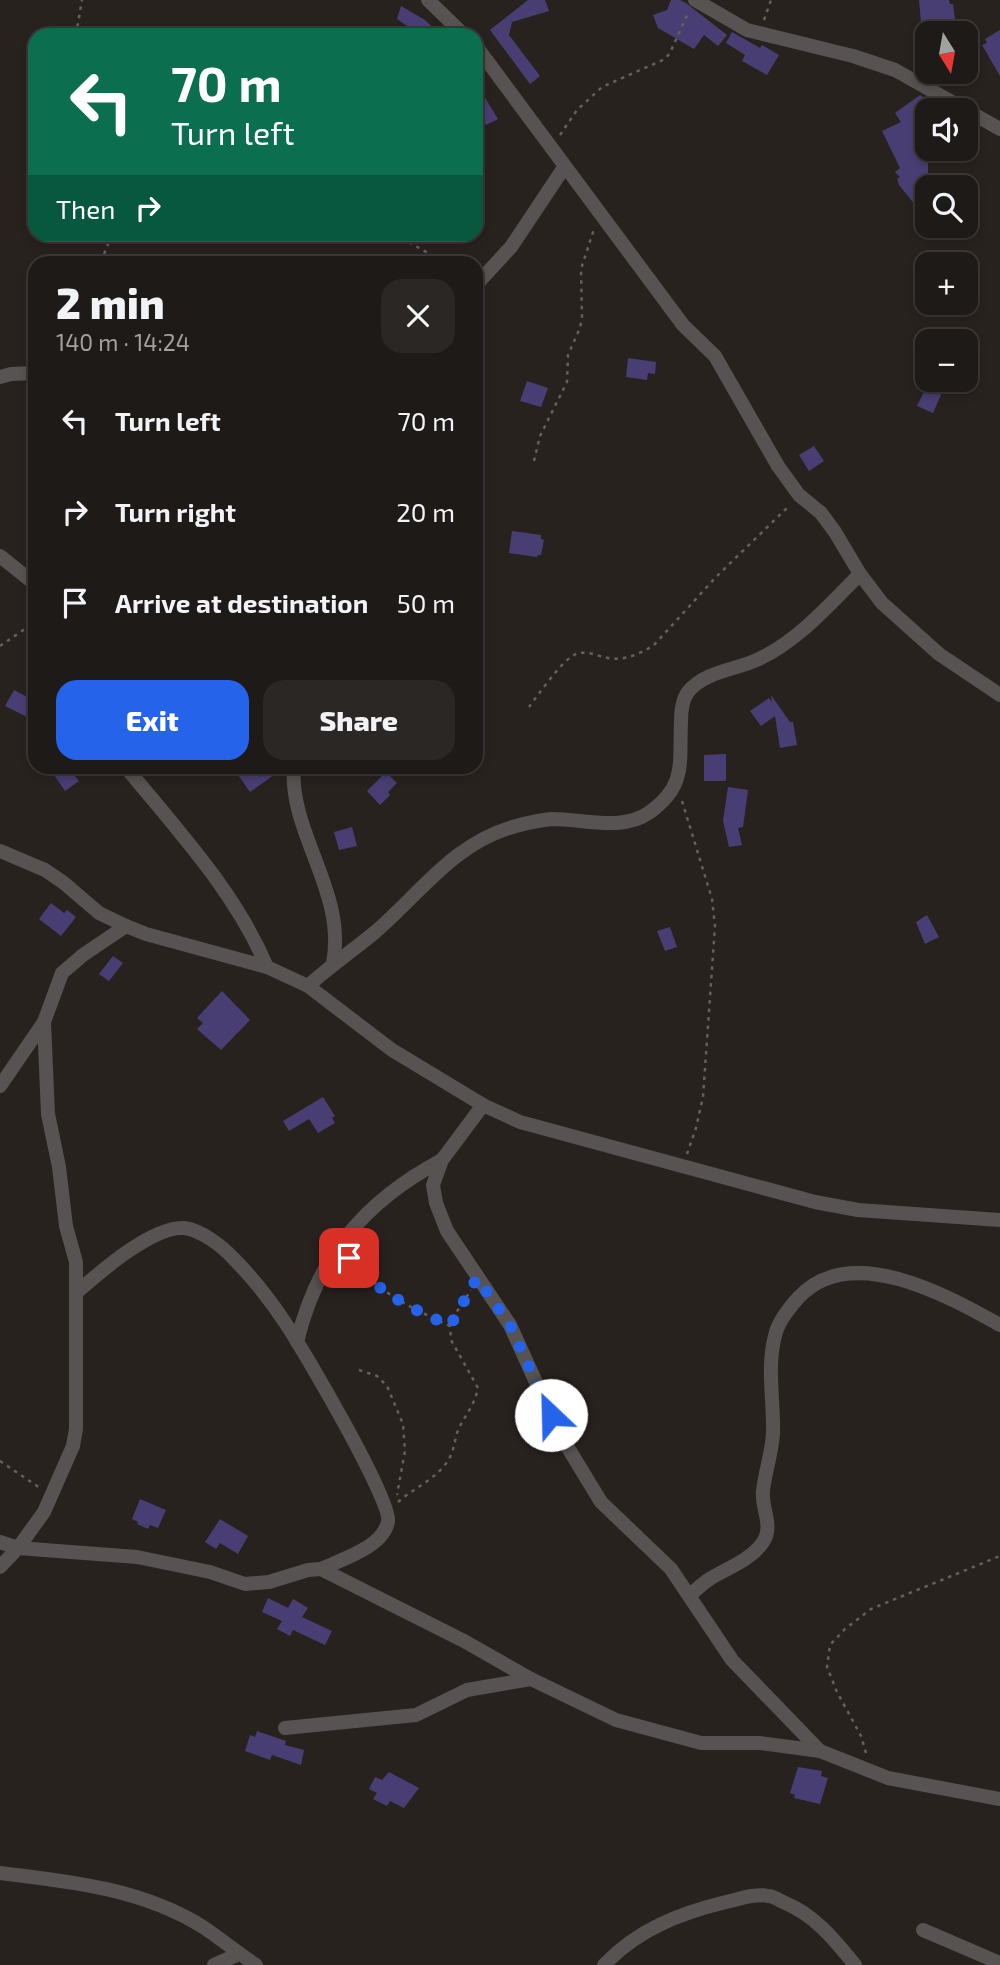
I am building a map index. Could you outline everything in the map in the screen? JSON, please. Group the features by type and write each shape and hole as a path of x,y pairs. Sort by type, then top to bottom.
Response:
{"street":[{"path":"428,0 457,28"},
{"path":"692,5 711,4 747,30 759,35 853,56 895,70 1000,129"},
{"path":"483,55 683,325 715,356 778,466 799,495 828,523 882,603 939,654 1000,695"},
{"path":"483,277 511,247 565,166"},
{"path":"0,377 28,374"},
{"path":"0,556 28,578"},
{"path":"308,986 333,963 375,932 459,853 486,835 517,825 551,819 624,823 649,813 677,784 680,773 681,710 687,693 713,674 760,659 797,635 860,574"},
{"path":"131,774 231,897 254,936 268,967"},
{"path":"293,774 299,811 335,924 337,946 333,963"},
{"path":"0,851 45,870 99,913 125,926 268,967 308,986 392,1051 483,1105 520,1122 815,1202 858,1210 1000,1220"},
{"path":"0,1086 44,1022 62,973 83,954 125,926"},
{"path":"0,1567 18,1548 44,1512 73,1446 76,1429 76,1262 66,1226 60,1167 48,1114 44,1022"},
{"path":"483,1105 442,1160 433,1185 436,1203 447,1231 510,1325 559,1433 601,1502 671,1569 732,1660 820,1751"},
{"path":"297,1342 305,1308 323,1271 340,1245 373,1207 413,1175 442,1160"},
{"path":"0,1542 18,1548 137,1557 210,1573 245,1584 269,1582 308,1570 321,1569 367,1546 385,1531 389,1519 380,1491 297,1342 257,1284 231,1255 204,1236 183,1228 160,1233 133,1248 76,1293"},
{"path":"690,1595 708,1580 750,1555 763,1543 769,1531 762,1502 772,1436 771,1352 777,1329 790,1306 809,1286 829,1277 854,1271 878,1273 945,1297 1000,1325"},
{"path":"321,1569 615,1720 701,1743 787,1745 820,1751 888,1778 1000,1799"},
{"path":"285,1728 391,1720 416,1715 467,1690 531,1679"},
{"path":"0,1873 55,1879 147,1900 204,1927 256,1965"},
{"path":"604,1965 617,1951 646,1930 690,1910 768,1895 797,1908 818,1922 855,1965"},
{"path":"923,1930 1000,1963"},
{"path":"214,1965 239,1954"}],"path":[{"path":"77,28 82,0"},
{"path":"759,35 771,0"},
{"path":"552,149 577,110 589,97 617,79 665,59 692,5"},
{"path":"534,461 540,436 566,388 569,376 568,355 582,317 581,269 589,240 601,217"},
{"path":"408,242 433,256"},
{"path":"529,707 572,656 585,653 611,659 629,657 654,645 716,577 799,495"},
{"path":"0,646 28,627"},
{"path":"677,784 712,899 715,926 703,1097 683,1166"},
{"path":"340,1245 374,1285 393,1298 450,1326"},
{"path":"359,1370 377,1376 387,1386 403,1424 405,1451 395,1505 444,1466 459,1429 475,1400 478,1388 451,1340 450,1326 477,1278"},
{"path":"0,1461 51,1495"},
{"path":"872,1772 861,1736 827,1667 830,1645 845,1629 872,1609 1000,1556"}],"building":[{"path":"528,0 545,0 549,11 512,22 509,35 540,76 530,84 490,30"},
{"path":"671,0 686,3 727,35 718,46 704,35 694,49 658,28 653,15 667,10"},
{"path":"919,0 949,0 950,4 953,4 955,19 921,21"},
{"path":"401,6 434,28 410,28 397,19"},
{"path":"1000,30 1000,76 982,45 987,43 985,39"},
{"path":"732,32 779,55 767,75 742,61 745,55 726,43"},
{"path":"483,94 498,119 486,125 483,125"},
{"path":"915,99 915,161 928,161 928,175 915,175 915,205 899,185 897,179 900,177 895,172 900,168 882,131 901,122 895,113"},
{"path":"628,358 656,362 655,374 648,373 647,380 626,377"},
{"path":"527,381 548,388 541,407 520,401"},
{"path":"924,392 941,395 933,413 917,406"},
{"path":"814,446 824,461 809,471 799,455"},
{"path":"512,531 541,535 544,540 541,555 537,557 509,553"},
{"path":"14,690 28,697 28,715 27,717 5,706"},
{"path":"771,695 790,722 793,722 797,745 780,748 775,716 761,726 750,711 769,698 772,702"},
{"path":"726,754 726,781 704,781 704,755"},
{"path":"73,774 79,781 65,791 54,775"},
{"path":"237,774 276,774 250,792"},
{"path":"384,774 388,774 397,783 380,805 367,791"},
{"path":"728,787 748,790 743,827 738,828 742,845 729,847 723,821"},
{"path":"352,827 357,846 339,850 334,832"},
{"path":"51,903 64,913 67,910 76,917 61,936 39,919"},
{"path":"927,915 939,937 925,944 916,922"},
{"path":"670,927 677,947 665,951 657,931"},
{"path":"113,956 123,963 109,981 99,974"},
{"path":"222,991 250,1020 221,1050 197,1029 203,1023 197,1018"},
{"path":"323,1097 335,1116 332,1118 335,1123 318,1133 309,1119 289,1131 283,1121"},
{"path":"140,1499 166,1510 158,1528 150,1525 148,1529 132,1519"},
{"path":"220,1519 248,1536 238,1554 220,1543 216,1549 205,1542"},
{"path":"268,1598 288,1608 293,1599 308,1608 302,1617 332,1631 325,1645 293,1630 290,1636 277,1629 282,1621 262,1612"},
{"path":"257,1731 286,1741 285,1745 304,1750 301,1765 272,1755 270,1760 245,1751 250,1735 255,1737"},
{"path":"798,1767 822,1771 821,1776 828,1778 820,1804 794,1798 795,1795 790,1793"},
{"path":"389,1772 419,1788 404,1808 390,1801 387,1806 373,1799 377,1793 369,1789 375,1777 382,1780"}],"route":[{"path":"349,1258 374,1285 393,1298 450,1326 477,1278 510,1325 551,1415"}]}
